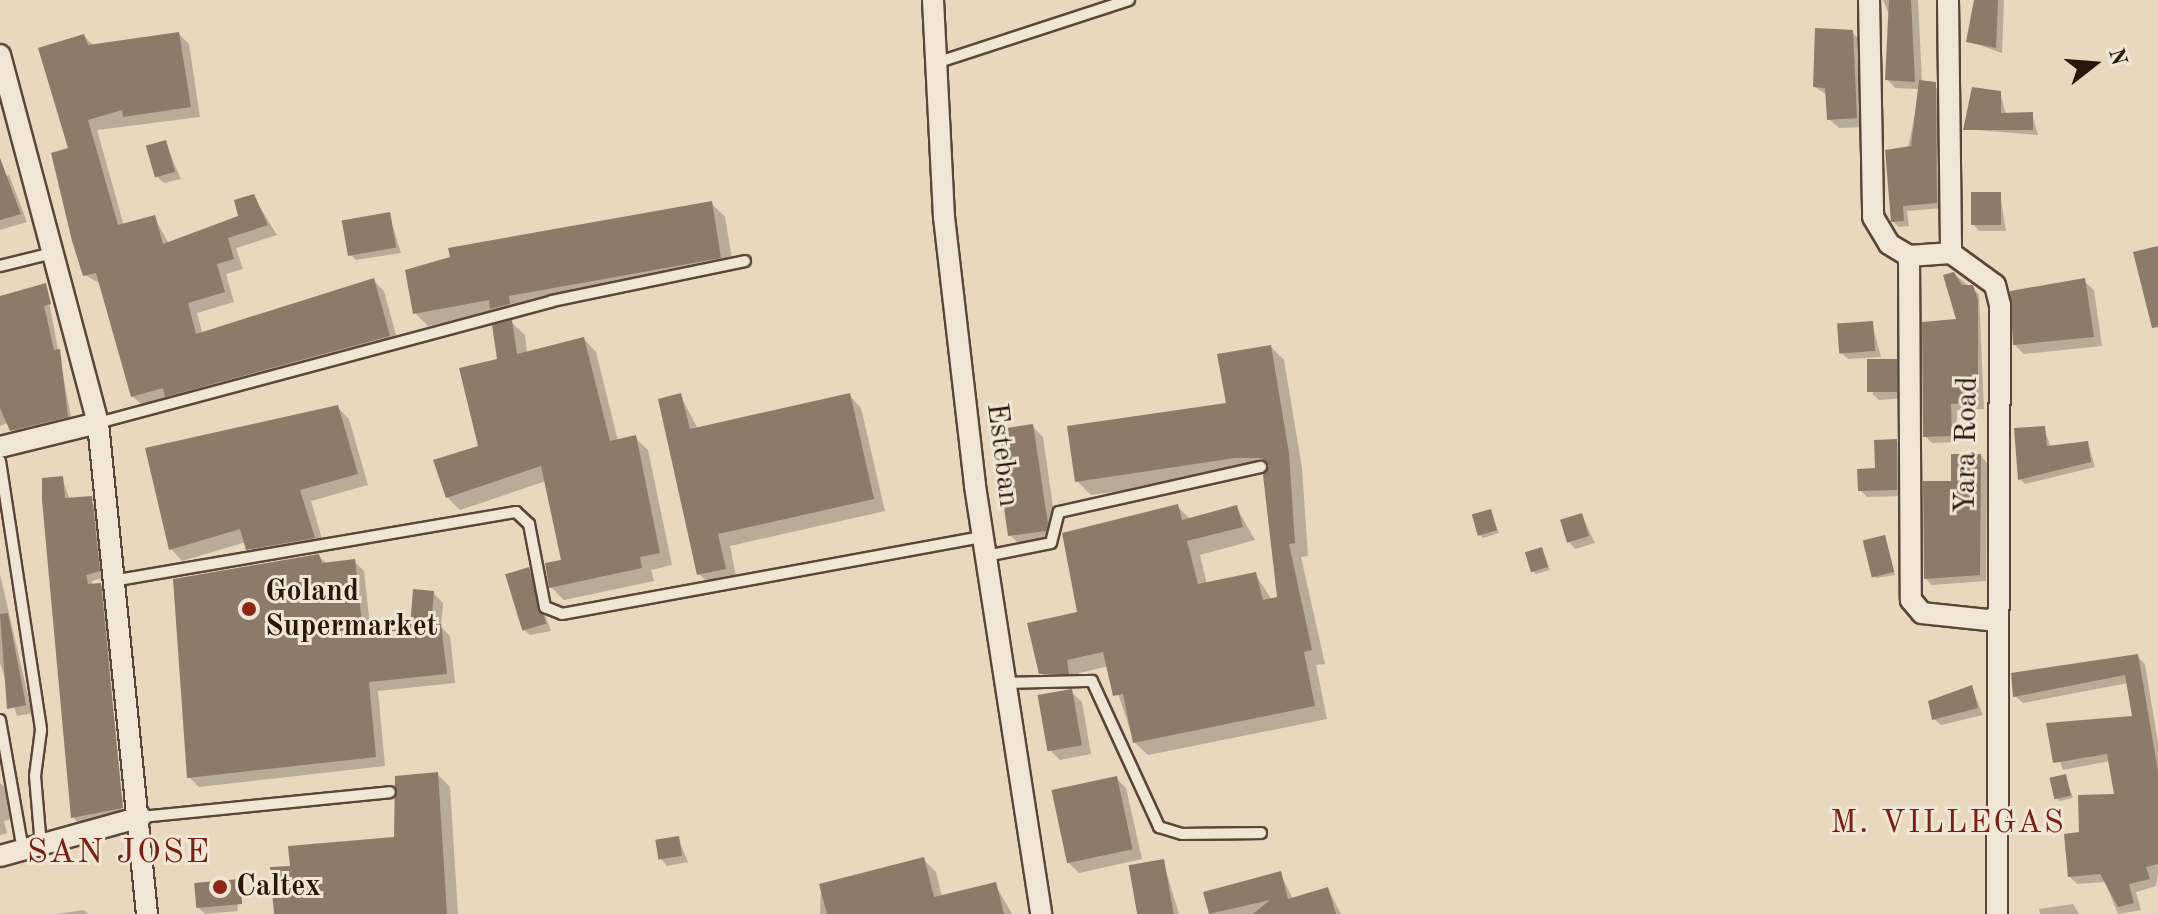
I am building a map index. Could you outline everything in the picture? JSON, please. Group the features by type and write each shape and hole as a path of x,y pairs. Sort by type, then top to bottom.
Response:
{"street":[{"name":"Esteban","path":"933,0 944,217 984,546 1008,683 1041,914"},
{"path":"1869,0 1870,202 1884,237 1909,256 1951,253 1948,0"},
{"path":"0,55 6,100 55,252 98,423 118,580 141,817 147,914"},
{"name":"Yara Road","path":"1951,253 1987,277 2000,297 1997,914"},
{"path":"1909,256 1911,600 1922,613 1997,621"},
{"path":"0,447 98,423"},
{"path":"0,856 141,817"}],"lane":[{"path":"936,63 1129,0"},
{"path":"0,266 55,252"},
{"path":"98,423 552,301 745,261"},
{"path":"0,461 41,730 35,776 32,849"},
{"path":"118,580 516,512 529,524 545,607 562,614 984,546 1051,543 1059,512 1261,467"},
{"path":"1008,683 1092,681 1159,827 1182,834 1261,833"},
{"path":"0,720 32,849"},
{"path":"141,817 390,792"}],"building":[{"path":"1889,0 1911,0 1915,82 1885,80"},
{"path":"1974,0 1998,0 1996,48 1966,42"},
{"path":"1815,28 1853,30 1857,118 1827,120 1825,88 1813,87"},
{"path":"179,32 191,107 123,117 122,110 88,120 118,225 155,215 163,244 238,216 234,200 254,194 268,225 228,238 234,259 217,264 225,292 188,303 196,334 374,278 390,336 165,397 163,388 131,397 96,273 83,276 72,241 51,153 68,148 38,48 84,34 88,45"},
{"path":"1919,80 1936,82 1937,203 1903,206 1904,221 1891,222 1885,150 1911,146"},
{"path":"1972,87 2001,91 2001,113 2033,112 2033,130 1963,130"},
{"path":"166,140 175,172 155,178 146,146"},
{"path":"0,158 21,214 0,220"},
{"path":"1971,192 2001,192 2001,225 1971,225"},
{"path":"712,201 721,258 509,296 510,304 490,309 489,300 413,314 405,270 450,257 448,248"},
{"path":"390,212 396,247 348,256 342,221"},
{"path":"2158,246 2158,327 2152,328 2133,252"},
{"path":"1954,272 1962,285 1973,285 1978,300 1978,403 1951,404 1952,436 1923,437 1922,322 1956,319 1943,275"},
{"path":"2085,278 2094,337 2013,345 2010,291"},
{"path":"46,283 51,304 44,306 54,350 60,349 68,417 10,431 0,408 0,296"},
{"path":"512,320 517,354 584,337 610,441 636,435 660,553 640,557 642,568 549,588 545,563 561,560 541,466 446,498 433,460 478,446 459,368 497,359 492,325"},
{"path":"1873,321 1875,351 1839,353 1837,324"},
{"path":"1271,345 1289,453 1295,543 1289,544 1312,650 1304,652 1315,706 1133,743 1123,694 1113,696 1103,652 1067,660 1069,674 1039,674 1027,623 1077,612 1062,533 1178,504 1182,520 1237,505 1243,527 1187,541 1198,584 1256,572 1263,600 1277,597 1263,475 1269,466 1262,458 1235,458 1075,482 1067,426 1226,403 1217,354"},
{"path":"1867,359 1897,359 1897,392 1867,392"},
{"path":"681,393 690,429 850,393 874,499 718,534 726,569 697,575 658,399"},
{"path":"338,405 358,474 300,490 315,538 246,550 240,529 169,550 145,448"},
{"path":"1033,424 1048,524 1046,531 1008,536 993,430"},
{"path":"2045,426 2047,446 2088,441 2091,462 2018,480 2014,428"},
{"path":"1897,439 1897,490 1858,491 1857,469 1875,468 1874,440"},
{"path":"1951,454 1981,454 1980,575 1924,579 1923,481 1951,481"},
{"path":"63,476 65,498 92,496 100,571 86,575 88,584 101,583 123,808 71,818 42,500 42,478"},
{"path":"1491,509 1497,530 1478,536 1472,515"},
{"path":"1582,513 1589,536 1567,543 1560,520"},
{"path":"1885,535 1894,572 1872,577 1863,541"},
{"path":"1542,547 1548,567 1531,572 1525,552"},
{"path":"319,554 322,563 355,559 363,633 410,628 413,589 434,591 431,626 441,624 447,674 369,682 376,757 187,778 173,579"},
{"path":"529,567 546,623 522,631 505,574"},
{"path":"8,613 26,705 7,709 0,614"},
{"path":"2138,654 2158,771 2158,864 2146,867 2150,879 2129,884 2134,903 2118,907 2100,874 2068,877 2064,834 2079,832 2078,795 2114,794 2107,754 2053,763 2046,723 2132,716 2125,675 2013,697 2011,673"},
{"path":"1972,685 1978,708 1932,720 1928,701"},
{"path":"1072,689 1082,745 1047,751 1038,695"},
{"path":"438,772 447,914 274,914 270,867 290,866 288,846 394,837 395,776"},
{"path":"2066,774 2071,795 2054,799 2049,778"},
{"path":"1117,776 1133,849 1067,863 1051,790"},
{"path":"679,836 682,856 658,860 655,840"},
{"path":"924,857 934,897 996,882 1004,914 827,914 819,884"},
{"path":"1164,859 1174,914 1137,914 1129,865"},
{"path":"1281,871 1288,899 1328,887 1336,914 1253,914 1270,900 1209,914 1203,892"},
{"path":"240,879 242,904 196,908 194,883"}],"place":[{"name":"Goland Supermarket","path":"249,609"},
{"name":"Caltex","path":"220,887"}],"district":[{"name":"M. VILLEGAS","path":"1948,824"},
{"name":"SAN JOSE","path":"119,854"}]}
